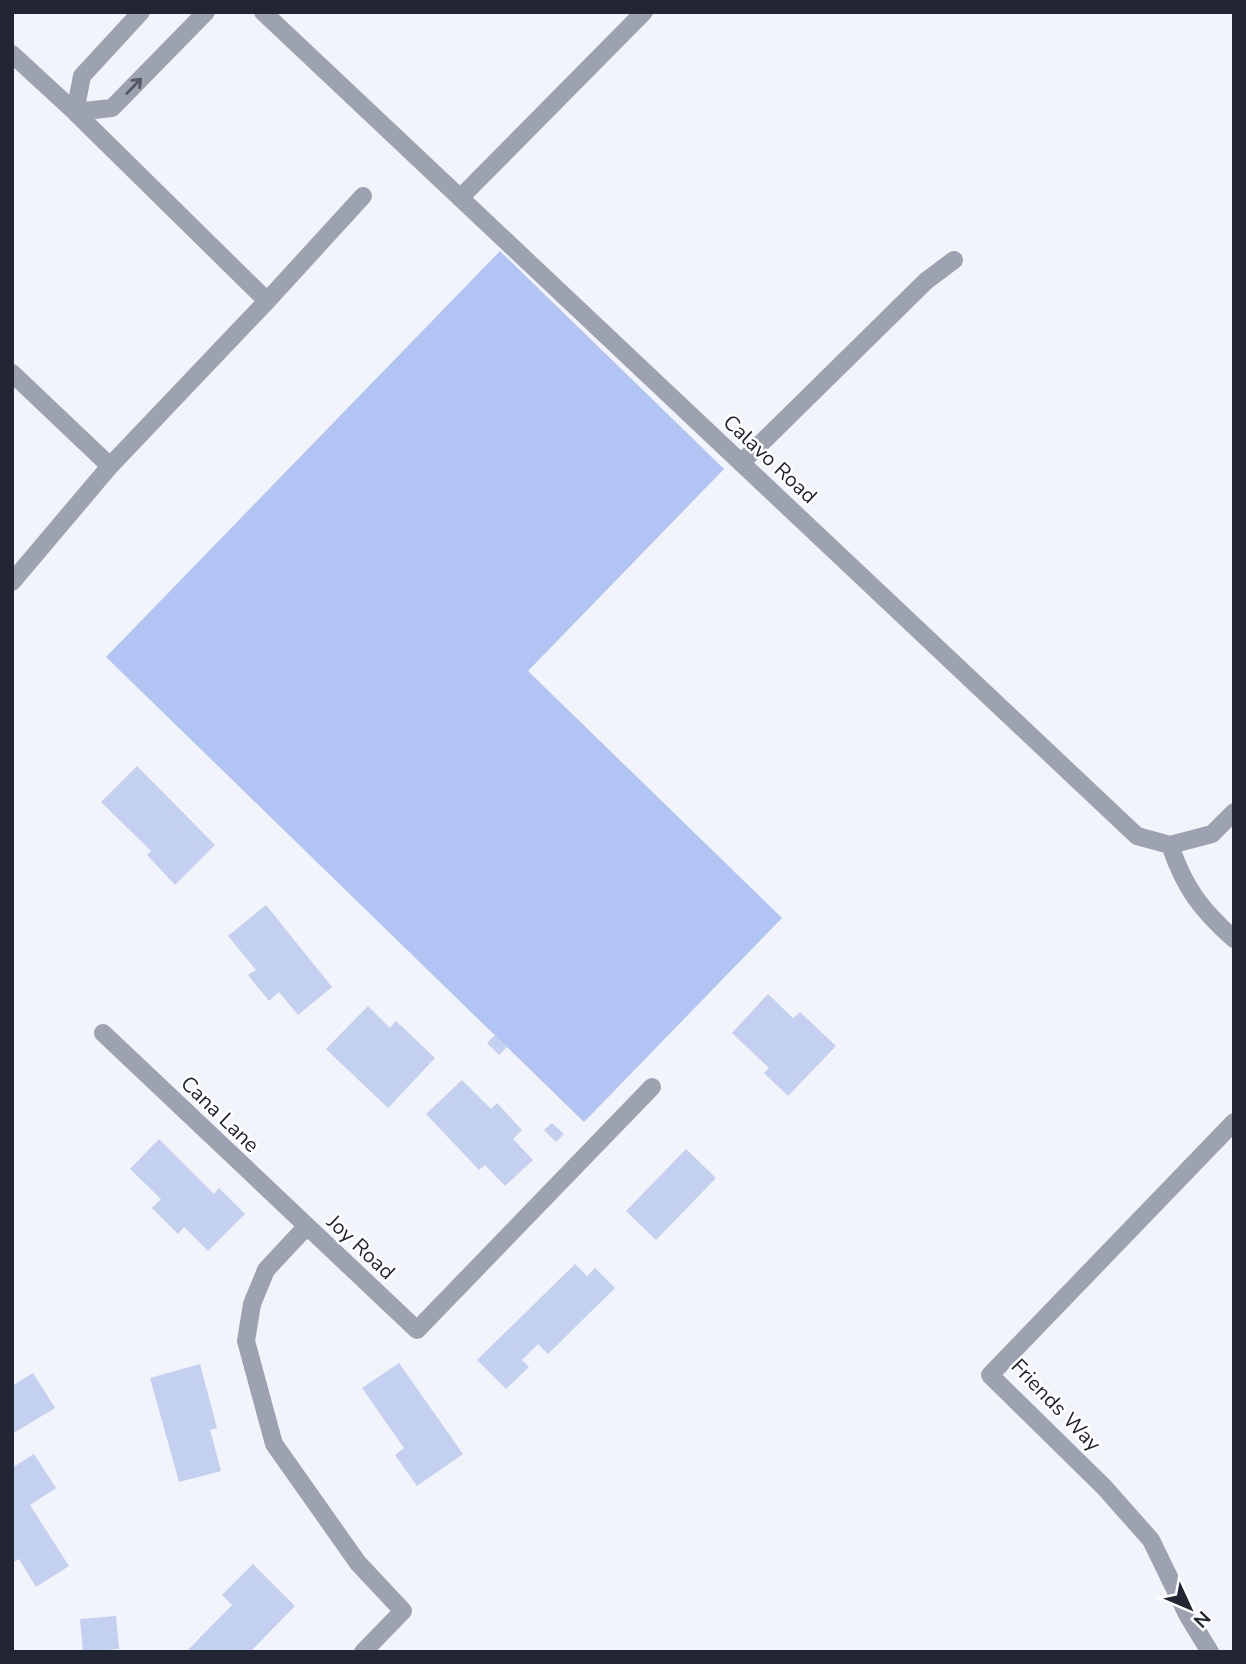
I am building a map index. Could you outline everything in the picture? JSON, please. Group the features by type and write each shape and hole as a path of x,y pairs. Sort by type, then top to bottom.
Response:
{"street":[{"path":"75,112 82,76 141,12"},
{"path":"75,112 112,108 206,12"},
{"name":"Calavo Road","path":"263,12 1137,836 1170,845"},
{"path":"460,198 644,12"},
{"path":"12,54 75,112 267,301"},
{"path":"12,582 110,466 267,301 362,196"},
{"path":"741,463 926,281 954,260"},
{"path":"12,373 110,466"},
{"path":"1234,812 1212,834 1170,845 1178,869 1206,914 1234,939"},
{"name":"Cana Lane","path":"103,1034 306,1227"},
{"name":"Joy Road","path":"363,1652 403,1611 358,1563 274,1444 246,1341 252,1304 266,1270 306,1227 417,1330 652,1087"},
{"name":"Friends Way","path":"1210,1652 1188,1616 1151,1540 1104,1487 990,1375 1234,1122"}],"shaded area":[{"path":"500,251 724,469 528,671 782,918 584,1122 106,657"}],"building":[{"path":"137,766 215,845 175,885 147,855 151,851 101,802"},
{"path":"266,905 332,987 298,1015 279,992 269,1001 248,975 256,970 228,936"},
{"path":"768,994 793,1018 800,1012 836,1046 788,1096 764,1073 769,1068 732,1033"},
{"path":"368,1006 390,1028 396,1021 435,1058 388,1108 326,1049"},
{"path":"495,1035 507,1047 499,1055 487,1043"},
{"path":"462,1080 491,1109 497,1103 522,1130 513,1139 533,1160 505,1186 485,1165 479,1170 426,1114"},
{"path":"552,1123 564,1134 556,1142 544,1130"},
{"path":"159,1139 214,1194 219,1188 245,1214 208,1251 184,1227 178,1234 152,1208 161,1199 130,1169"},
{"path":"686,1149 716,1178 656,1240 626,1211"},
{"path":"575,1264 587,1276 595,1268 615,1288 548,1354 538,1344 522,1360 529,1367 506,1389 477,1360"},
{"path":"399,1363 463,1454 417,1486 395,1455 404,1448 362,1388"},
{"path":"200,1364 217,1428 210,1430 221,1471 179,1482 150,1378"},
{"path":"33,1373 55,1408 12,1434 12,1386"},
{"path":"34,1454 56,1488 30,1505 69,1566 36,1587 19,1559 12,1563 12,1468"},
{"path":"253,1564 295,1606 250,1652 186,1652 232,1605 222,1595"},
{"path":"116,1616 119,1649 83,1652 80,1619"}]}
